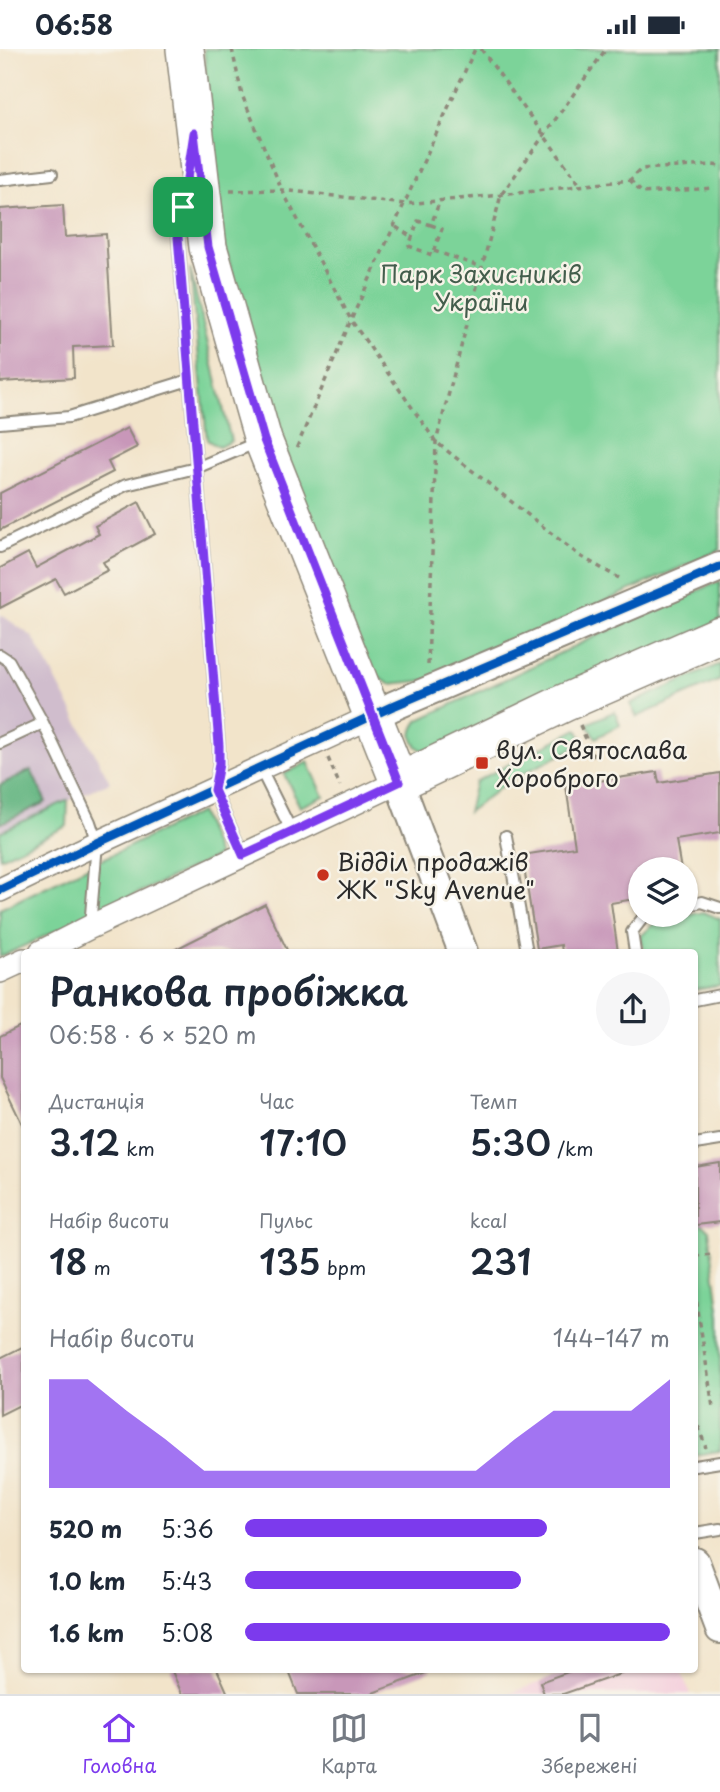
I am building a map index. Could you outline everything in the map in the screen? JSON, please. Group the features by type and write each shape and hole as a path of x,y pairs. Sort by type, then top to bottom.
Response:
{"main road":[{"path":"185,49 208,247 373,716 399,782 564,703 720,635"}],"street":[{"path":"0,890 393,706 720,567"},
{"path":"50,949 90,927 399,782 462,949"},
{"path":"0,971 21,961"},
{"path":"698,1570 720,1629"}],"lane":[{"path":"194,133 178,237 219,745 214,790 243,855"},
{"path":"0,180 52,174"},
{"path":"0,423 69,417 189,380"},
{"path":"0,547 126,485 279,446"},
{"path":"0,655 9,661 43,723 90,822 97,843 90,927"},
{"path":"0,743 43,723"},
{"path":"260,768 292,832"},
{"path":"506,835 526,949"},
{"path":"698,903 720,908"},
{"path":"635,949 632,932 636,927"},
{"path":"698,999 720,995"},
{"path":"698,1144 720,1140"},
{"path":"698,1466 720,1462"},
{"path":"698,1533 720,1529"}],"path":[{"path":"232,49 242,95 282,190 351,320 436,442 580,556 619,577"},
{"path":"279,446 351,320 478,49 581,186"},
{"path":"428,667 436,442 501,195 606,49"},
{"path":"230,191 282,190 405,204 630,180 642,169 720,166"},
{"path":"630,180 642,193 714,188"},
{"path":"431,225 440,200"},
{"path":"418,221 431,225 442,229 432,255 409,246 418,221"},
{"path":"395,227 412,237"},
{"path":"434,251 482,267"},
{"path":"580,723 595,760"},
{"path":"328,757 342,791"},
{"path":"698,1256 712,1254"},
{"path":"698,1311 713,1407"},
{"path":"698,1425 708,1453"}],"shaded area":[{"path":"0,614 33,637 110,782 0,832"},
{"path":"565,1673 682,1673 690,1694 508,1694"}],"green space":[{"name":"Парк Захисників України","path":"204,49 720,49 720,550 429,680 390,684 371,673 289,465 222,238"},
{"path":"190,269 231,441 219,447 207,440"},
{"path":"720,581 720,621 426,752 414,743 412,734 419,720"},
{"path":"720,664 720,680 637,717 630,704"},
{"path":"615,711 620,725 596,738 587,724"},
{"path":"577,729 584,743 510,780 468,812 475,782"},
{"path":"308,762 324,796 300,807 284,774"},
{"path":"31,770 46,802 0,824 0,785"},
{"path":"68,800 67,826 0,858 0,832"},
{"path":"200,812 218,856 0,957 0,909"},
{"path":"703,912 720,919 720,986 698,990 698,949 643,949 641,936 651,927 698,927 698,913"},
{"path":"702,1224 709,1230 720,1317 720,1451 698,1455 698,1225"}],"building":[{"path":"63,205 65,237 106,234 113,345 73,347 74,378 0,382 0,209"},
{"path":"127,428 137,447 108,462 113,472 0,530 0,493"},
{"path":"139,502 155,534 103,562 108,570 64,593 56,579 0,608 0,568 28,553 36,568 99,534 95,526"},
{"path":"657,772 659,783 720,773 720,833 676,840 679,857 628,857 628,900 611,903 618,949 562,949 561,945 537,949 522,855 575,847 566,786"},
{"path":"265,904 287,949 176,949"},
{"path":"21,1026 21,1122 0,1078 0,1036"},
{"path":"720,1163 720,1222 698,1225 698,1167"},
{"path":"21,1348 21,1404 0,1415 0,1358"},
{"path":"173,1673 219,1673 228,1694 182,1694"},
{"path":"290,1673 426,1673 370,1694 298,1694"},
{"path":"565,1673 623,1673 563,1694 544,1694 540,1682"}],"cycle path":[{"path":"0,890 393,706 720,567"}],"place":[{"name":"вул. Святослава Хороброго","path":"482,763"},
{"name":"Відділ продажів ЖК \"Sky Avenue\"","path":"323,875"}],"route":[{"path":"194,133 208,247 264,440 399,782 243,855 214,790 219,745 178,237 183,207 194,133"}]}
